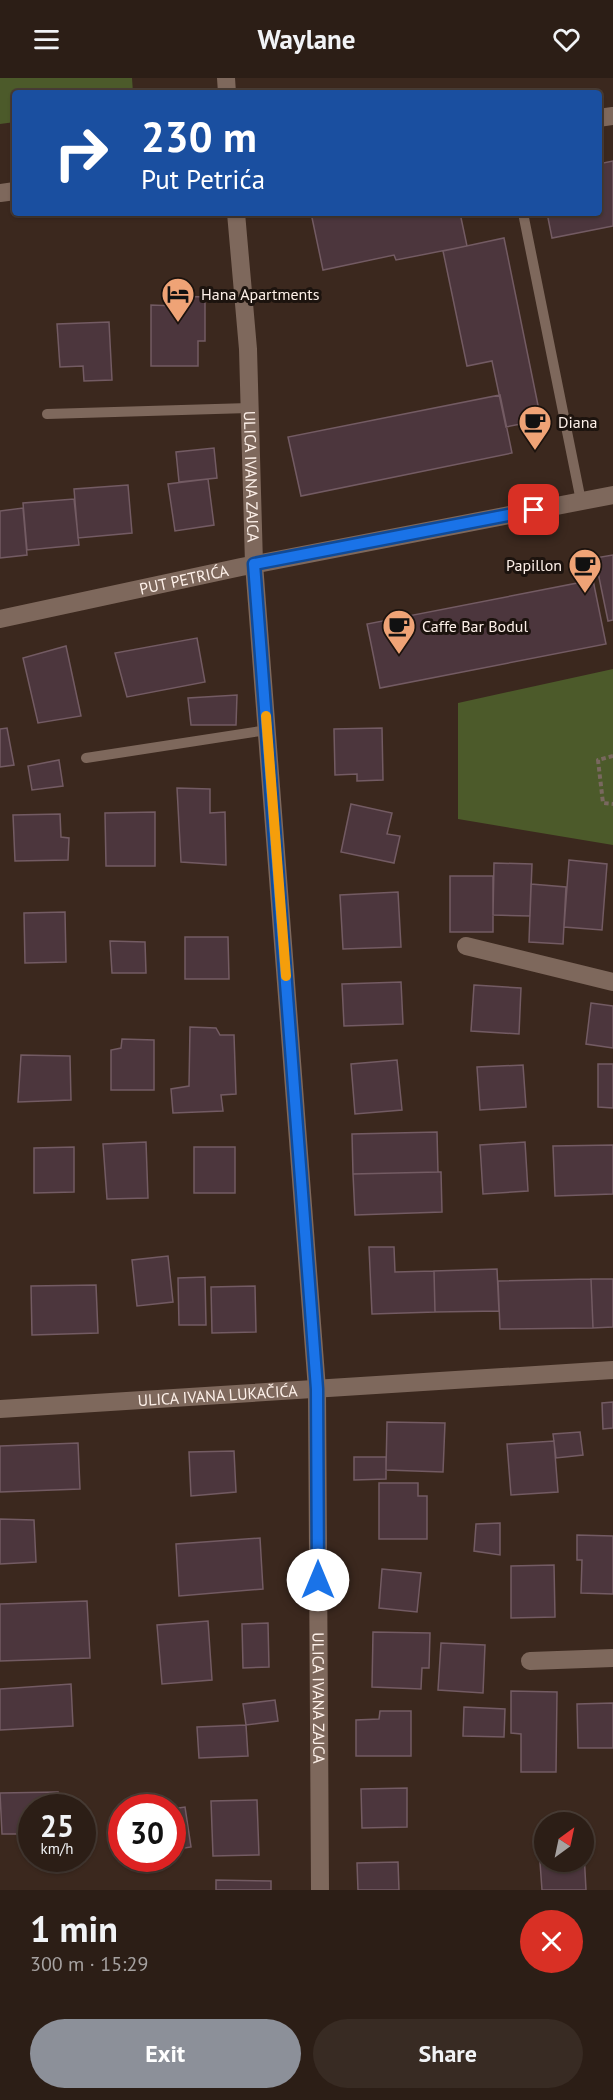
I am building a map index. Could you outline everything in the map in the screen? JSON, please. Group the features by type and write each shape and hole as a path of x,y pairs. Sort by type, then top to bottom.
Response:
{"street":[{"name":"ULICA IVANA ZAJCA","path":"236,216 248,348 254,564 317,1389 320,1890"},
{"name":"PUT PETRIĆA","path":"0,618 254,564 613,495"},
{"path":"466,946 613,982"},
{"name":"ULICA IVANA LUKAČIĆA","path":"0,1408 613,1370"},
{"path":"530,1661 613,1658"}],"lane":[{"path":"524,216 581,501"},
{"path":"47,414 249,408"},
{"path":"86,758 267,730"}],"path":[{"path":"613,756 598,760 603,803 613,804"}],"green space":[{"path":"0,78 132,78 133,90 12,90 12,122 0,124"},
{"path":"613,669 613,845 458,819 458,703"}],"building":[{"path":"613,161 613,226 552,238 548,216 602,216 602,163"},
{"path":"312,216 461,216 467,246 396,260 394,255 323,270"},
{"path":"504,238 541,420 506,427 492,361 467,366 443,251"},
{"name":"Hana Apartments","path":"176,296 205,297 205,341 198,341 198,366 151,366 151,305 176,306"},
{"path":"109,322 112,380 84,381 83,366 60,367 57,324"},
{"path":"500,395 512,453 301,496 288,437"},
{"path":"214,448 217,478 179,482 176,452"},
{"path":"208,479 214,525 175,531 168,484"},
{"path":"128,485 132,533 78,538 74,489"},
{"path":"74,499 79,545 27,550 23,503"},
{"path":"23,508 27,555 0,558 0,511"},
{"path":"613,555 613,620 608,621 595,558"},
{"path":"593,580 606,644 380,688 367,624"},
{"path":"197,638 205,682 127,697 115,653"},
{"path":"66,646 81,716 38,723 23,658"},
{"path":"237,695 236,725 191,725 188,698"},
{"path":"7,728 14,765 0,767 0,729"},
{"path":"382,728 383,780 357,781 357,774 335,775 334,729"},
{"path":"59,760 63,786 32,790 28,766"},
{"path":"177,788 210,789 210,813 225,812 226,865 181,862"},
{"path":"351,804 392,813 387,834 400,836 394,863 341,852"},
{"path":"155,812 155,866 106,866 105,813"},
{"path":"60,814 61,837 69,838 68,860 15,861 13,815"},
{"path":"569,860 607,864 602,930 564,927"},
{"path":"494,863 532,864 530,916 493,915"},
{"path":"450,876 493,876 493,932 450,932"},
{"path":"531,884 566,887 563,944 529,942"},
{"path":"398,892 401,947 343,949 340,895"},
{"path":"65,912 66,962 25,963 24,913"},
{"path":"185,937 228,937 229,979 185,979"},
{"path":"110,941 145,942 146,973 112,973"},
{"path":"401,982 403,1024 344,1026 342,984"},
{"path":"474,985 521,988 519,1034 471,1031"},
{"path":"591,1003 613,1006 613,1048 586,1044"},
{"path":"190,1027 216,1028 220,1035 234,1035 236,1094 221,1095 223,1111 173,1113 171,1089 189,1086"},
{"path":"122,1039 154,1040 154,1090 111,1090 111,1050 121,1048"},
{"path":"21,1055 70,1056 71,1100 18,1102"},
{"path":"397,1060 402,1110 355,1114 351,1064"},
{"path":"598,1064 613,1064 613,1108 598,1107"},
{"path":"523,1065 526,1107 480,1110 477,1067"},
{"path":"437,1132 438,1172 353,1174 352,1134"},
{"path":"146,1142 148,1198 107,1199 103,1144"},
{"path":"525,1142 528,1191 483,1194 480,1145"},
{"path":"613,1145 613,1194 555,1196 553,1146"},
{"path":"74,1147 74,1192 34,1193 34,1148"},
{"path":"194,1147 235,1147 235,1193 194,1193"},
{"path":"441,1172 442,1212 355,1215 353,1174"},
{"path":"369,1247 394,1247 395,1272 434,1271 435,1312 372,1314"},
{"path":"168,1256 173,1302 137,1306 132,1260"},
{"path":"497,1269 499,1311 435,1312 434,1271"},
{"path":"205,1277 206,1325 179,1325 178,1278"},
{"path":"591,1279 593,1328 500,1329 498,1281"},
{"path":"591,1279 613,1279 613,1327 593,1328"},
{"path":"96,1285 98,1333 32,1335 31,1286"},
{"path":"255,1286 256,1332 212,1333 211,1287"},
{"path":"613,1402 613,1428 603,1429 602,1403"},
{"path":"387,1422 445,1423 443,1472 386,1470"},
{"path":"580,1432 583,1455 556,1458 553,1434"},
{"path":"554,1441 558,1492 511,1495 507,1444"},
{"path":"78,1443 80,1489 0,1492 0,1446"},
{"path":"234,1451 236,1492 191,1496 189,1452"},
{"path":"354,1457 386,1457 386,1479 354,1480"},
{"path":"379,1483 418,1483 418,1496 427,1496 427,1539 379,1539"},
{"path":"0,1519 34,1520 36,1562 0,1564"},
{"path":"500,1523 500,1555 474,1551 476,1524"},
{"path":"577,1535 613,1536 613,1594 581,1593 582,1560 577,1560"},
{"path":"260,1538 263,1589 179,1596 176,1544"},
{"path":"554,1565 555,1617 511,1618 511,1566"},
{"path":"382,1569 421,1573 417,1612 379,1608"},
{"path":"87,1601 90,1658 0,1661 0,1604"},
{"path":"208,1621 212,1680 162,1684 157,1625"},
{"path":"268,1623 269,1667 243,1668 242,1624"},
{"path":"373,1632 430,1633 429,1668 422,1668 421,1689 372,1687"},
{"path":"441,1643 485,1645 483,1693 438,1690"},
{"path":"71,1684 73,1726 0,1730 0,1689"},
{"path":"511,1691 557,1692 556,1772 521,1772 521,1734 511,1733"},
{"path":"275,1700 278,1721 246,1725 243,1704"},
{"path":"613,1703 613,1748 578,1748 577,1704"},
{"path":"464,1707 505,1709 504,1737 463,1736"},
{"path":"380,1711 411,1711 411,1756 356,1756 356,1720 379,1719"},
{"path":"246,1725 248,1756 199,1758 197,1727"},
{"path":"407,1788 407,1827 362,1828 361,1789"},
{"path":"58,1792 58,1794 18,1794 18,1834 2,1834 0,1793"},
{"path":"257,1800 259,1855 213,1856 211,1801"},
{"path":"186,1814 191,1847 186,1848"},
{"path":"398,1862 399,1890 358,1890 357,1863"},
{"path":"541,1872 585,1872 586,1890 542,1890"},
{"path":"216,1880 271,1881 271,1890 216,1890"}],"slow traffic":[{"path":"266,716 286,976"}],"place":[{"name":"Hana Apartments","path":"178,323"},
{"name":"Diana","path":"535,451"},
{"name":"Papillon","path":"585,594"},
{"name":"Caffe Bar Bodul","path":"399,655"}],"route":[{"path":"318,1580 317,1389 254,564 534,510"}]}
